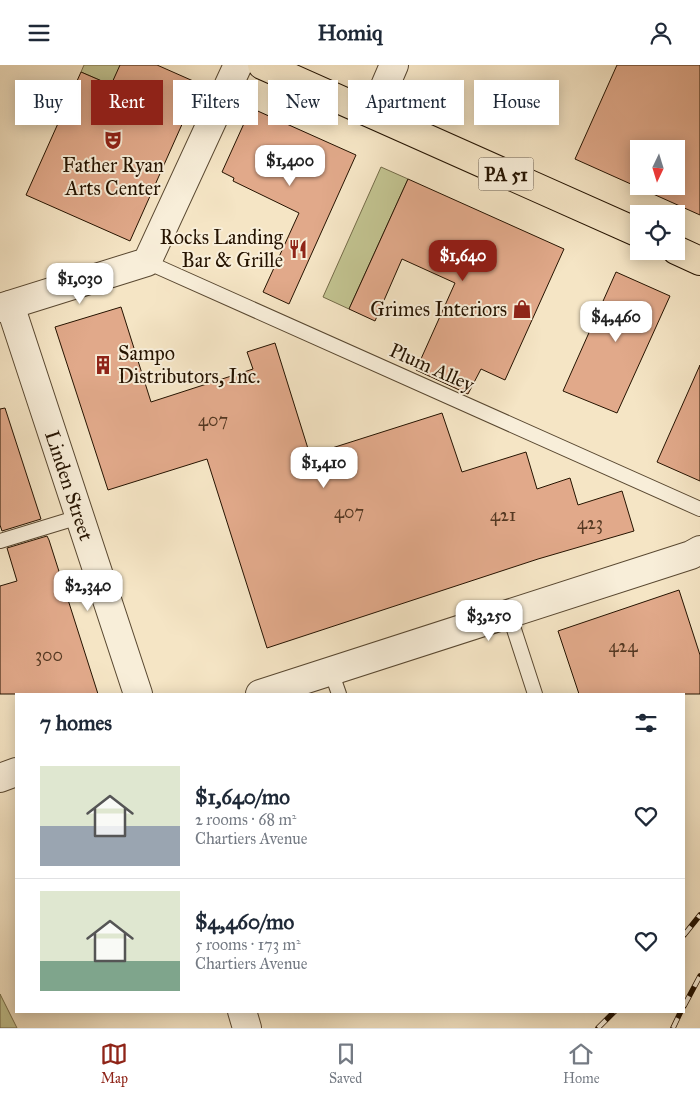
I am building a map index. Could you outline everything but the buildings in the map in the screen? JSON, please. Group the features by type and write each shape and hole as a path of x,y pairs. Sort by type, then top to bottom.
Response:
{"main road":[{"name":"PA 51","path":"262,65 348,103"},
{"name":"PA 51","path":"398,125 630,229"},
{"path":"685,254 700,261"}],"street":[{"path":"5,307 147,262 238,65"},
{"path":"388,80 394,65"},
{"name":"Linden Street","path":"5,307 79,517 138,693"},
{"path":"266,693 335,682 509,614 692,555 700,550"},
{"path":"0,777 15,772"},
{"path":"243,1013 247,1028"}],"lane":[{"name":"Plum Alley","path":"147,262 700,509"},
{"path":"0,541 79,517"},
{"path":"509,614 535,693"}],"green space":[{"path":"84,65 121,65 114,80 99,80 81,72"},
{"path":"381,167 408,179 349,309 323,297"},
{"path":"0,994 17,1028 0,1028"}],"railway":[{"path":"685,934 700,915"},
{"path":"685,1004 700,976"},
{"path":"598,1028 613,1013"},
{"path":"673,1028 680,1013"}],"place":[{"name":"Father Ryan Arts Center","path":"113,140"},
{"name":"Rocks Landing Bar & Grille","path":"298,249"},
{"name":"Grimes Interiors","path":"522,309"},
{"name":"Sampo Distributors, Inc.","path":"103,365"}]}
